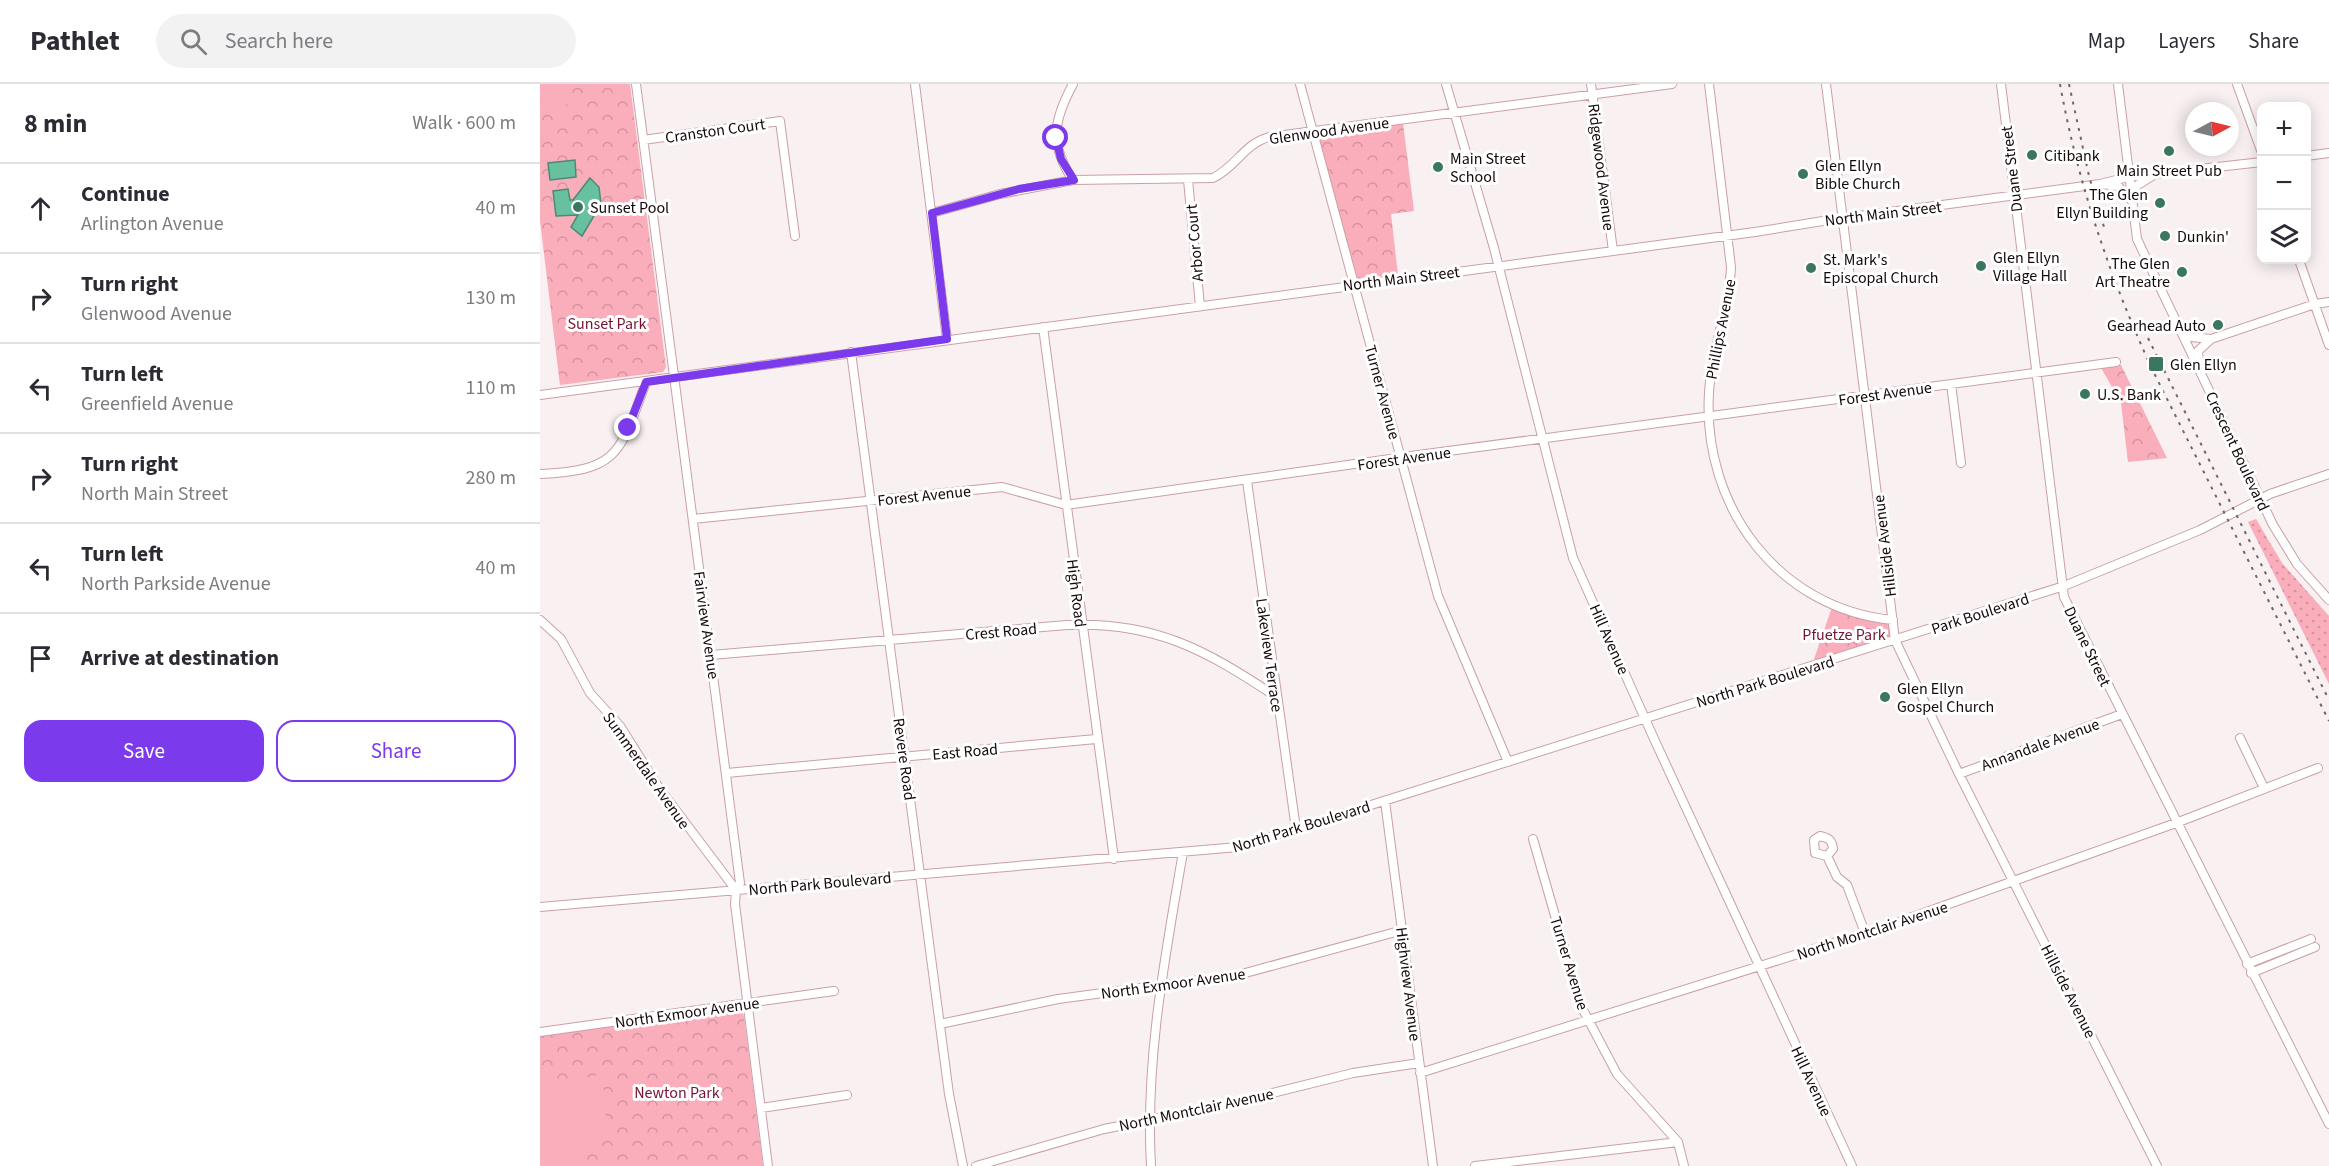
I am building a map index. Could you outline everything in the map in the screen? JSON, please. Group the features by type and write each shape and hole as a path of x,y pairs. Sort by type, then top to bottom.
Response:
{"street":[{"name":"Fairview Avenue","path":"636,84 727,772 740,883 736,890 735,904 768,1166"},
{"path":"915,84 947,339"},
{"path":"1073,84 1059,114 1056,138 1061,159 1074,180"},
{"name":"Turner Avenue","path":"1300,84 1438,596 1508,762"},
{"name":"Hill Avenue","path":"1446,84 1498,266 1574,558 1852,1166"},
{"name":"Ridgewood Avenue","path":"1592,84 1613,251"},
{"name":"Glenwood Avenue","path":"932,213 1019,189 1074,180 1213,178 1226,172 1242,152 1258,141 1313,131 1672,84"},
{"name":"Phillips Avenue","path":"1709,84 1728,236 1730,279 1711,368 1708,418 1713,455 1722,489 1738,523 1763,556 1785,577 1819,599 1870,618 1893,620"},
{"name":"Hillside Avenue","path":"1826,84 1895,640 1959,774 2157,1166"},
{"name":"Duane Street","path":"2001,84 2064,597 2251,973 2329,1124"},
{"name":"Crescent Boulevard","path":"2118,84 2137,239 2192,358 2200,369 2261,500 2288,551 2329,600"},
{"path":"2237,84 2257,139"},
{"name":"Cranston Court","path":"643,140 780,121 795,236"},
{"path":"2311,155 2329,153"},
{"name":"North Main Street","path":"540,395 1355,284 1728,236 1843,218 2100,184 2128,177 2257,163"},
{"path":"2100,184 2118,186 2131,200 2136,186 2152,176"},
{"name":"Arbor Court","path":"1188,180 1200,306"},
{"path":"2300,264 2329,345"},
{"path":"2200,369 2198,351 2211,339 2315,304 2329,302"},
{"path":"2173,315 2191,337 2211,339"},
{"name":"High Road","path":"1043,327 1113,859"},
{"name":"Revere Road","path":"851,352 949,1094 963,1166"},
{"name":"Forest Avenue","path":"693,519 1002,487 1066,506 1401,458 2116,362"},
{"path":"540,474 583,471 598,465 613,454 628,428 646,382"},
{"path":"1951,384 1961,463"},
{"path":"2064,586 2121,564 2261,500 2329,474"},
{"name":"Lakeview Terrace","path":"1247,481 1275,696 1296,829"},
{"name":"Park Boulevard","path":"1895,640 2064,586"},
{"name":"Summerdale Avenue","path":"540,620 561,639 590,693 620,726 659,788 736,890"},
{"name":"Crest Road","path":"711,655 1082,625 1132,628 1172,638 1212,655 1275,696"},
{"name":"North Park Boulevard","path":"540,907 1238,847 1895,640"},
{"name":"Annandale Avenue","path":"1959,774 2122,714"},
{"path":"2240,738 2264,788"},
{"name":"East Road","path":"727,772 1096,739"},
{"name":"North Montclair Avenue","path":"1420,1073 1865,933 2176,823 2318,768"},
{"name":"Highview Avenue","path":"1385,801 1433,1166"},
{"name":"Turner Avenue","path":"1533,839 1581,1006 1617,1074 1678,1142 1684,1166"},
{"path":"1151,1166 1148,1120 1152,1054 1160,987 1183,852"},
{"path":"1827,856 1837,877 1847,885 1865,933"},
{"name":"North Exmoor Avenue","path":"940,1024 1058,999 1238,975 1402,930"},
{"path":"2247,964 2313,943 2251,973"},
{"name":"North Exmoor Avenue","path":"540,1032 834,991"},
{"name":"North Montclair Avenue","path":"976,1166 1059,1140 1233,1103 1335,1076 1419,1063"},
{"path":"761,1108 847,1095"},
{"path":"1475,1166 1678,1142"}],"green space":[{"name":"Sunset Park","path":"540,84 630,84 666,367 663,372 560,385 540,221"},
{"path":"564,84 565,94 540,98 540,85"},
{"path":"566,98 567,110 541,114 540,101"},
{"path":"1403,123 1414,211 1391,214 1398,275 1358,280 1316,135"},
{"path":"2121,365 2167,458 2128,462 2121,403 2100,366"},
{"path":"2256,519 2282,563 2329,616 2329,684 2248,522"},
{"name":"Pfuetze Park","path":"1832,607 1890,625 1892,640 1812,665"},
{"name":"Newton Park","path":"732,1009 741,1010 744,1016 763,1166 540,1166 540,1036"},
{"path":"599,1075 603,1088 605,1116 598,1142 590,1153 578,1161 564,1166 540,1166 540,1086"}],"shaded area":[{"path":"575,160 576,177 550,180 548,163"},
{"name":"Sunset Pool","path":"590,178 599,187 601,204 582,236 571,227 578,215 556,216 553,191 568,189 570,200 573,200"}],"railway":[{"path":"2060,84 2086,194 2109,266 2137,336 2329,721"},
{"path":"2069,84 2089,176 2104,227"},
{"path":"2144,330 2329,700"}],"place":[{"name":"Main Street Pub","path":"2169,151"},
{"name":"Citibank","path":"2032,155"},
{"name":"Main Street School","path":"1438,167"},
{"name":"Glen Ellyn Bible Church","path":"1803,174"},
{"name":"The Glen Ellyn Building","path":"2160,203"},
{"name":"Sunset Pool","path":"578,207"},
{"name":"Dunkin'","path":"2165,236"},
{"name":"Glen Ellyn Village Hall","path":"1981,266"},
{"name":"St. Mark's Episcopal Church","path":"1811,268"},
{"name":"The Glen Art Theatre","path":"2182,272"},
{"name":"Gearhead Auto","path":"2218,325"},
{"name":"Glen Ellyn","path":"2156,364"},
{"name":"U.S. Bank","path":"2085,394"},
{"name":"Glen Ellyn Gospel Church","path":"1885,697"}],"route":[{"path":"628,428 646,382 947,339 932,213 1019,189 1074,180 1061,159 1056,138"}]}
